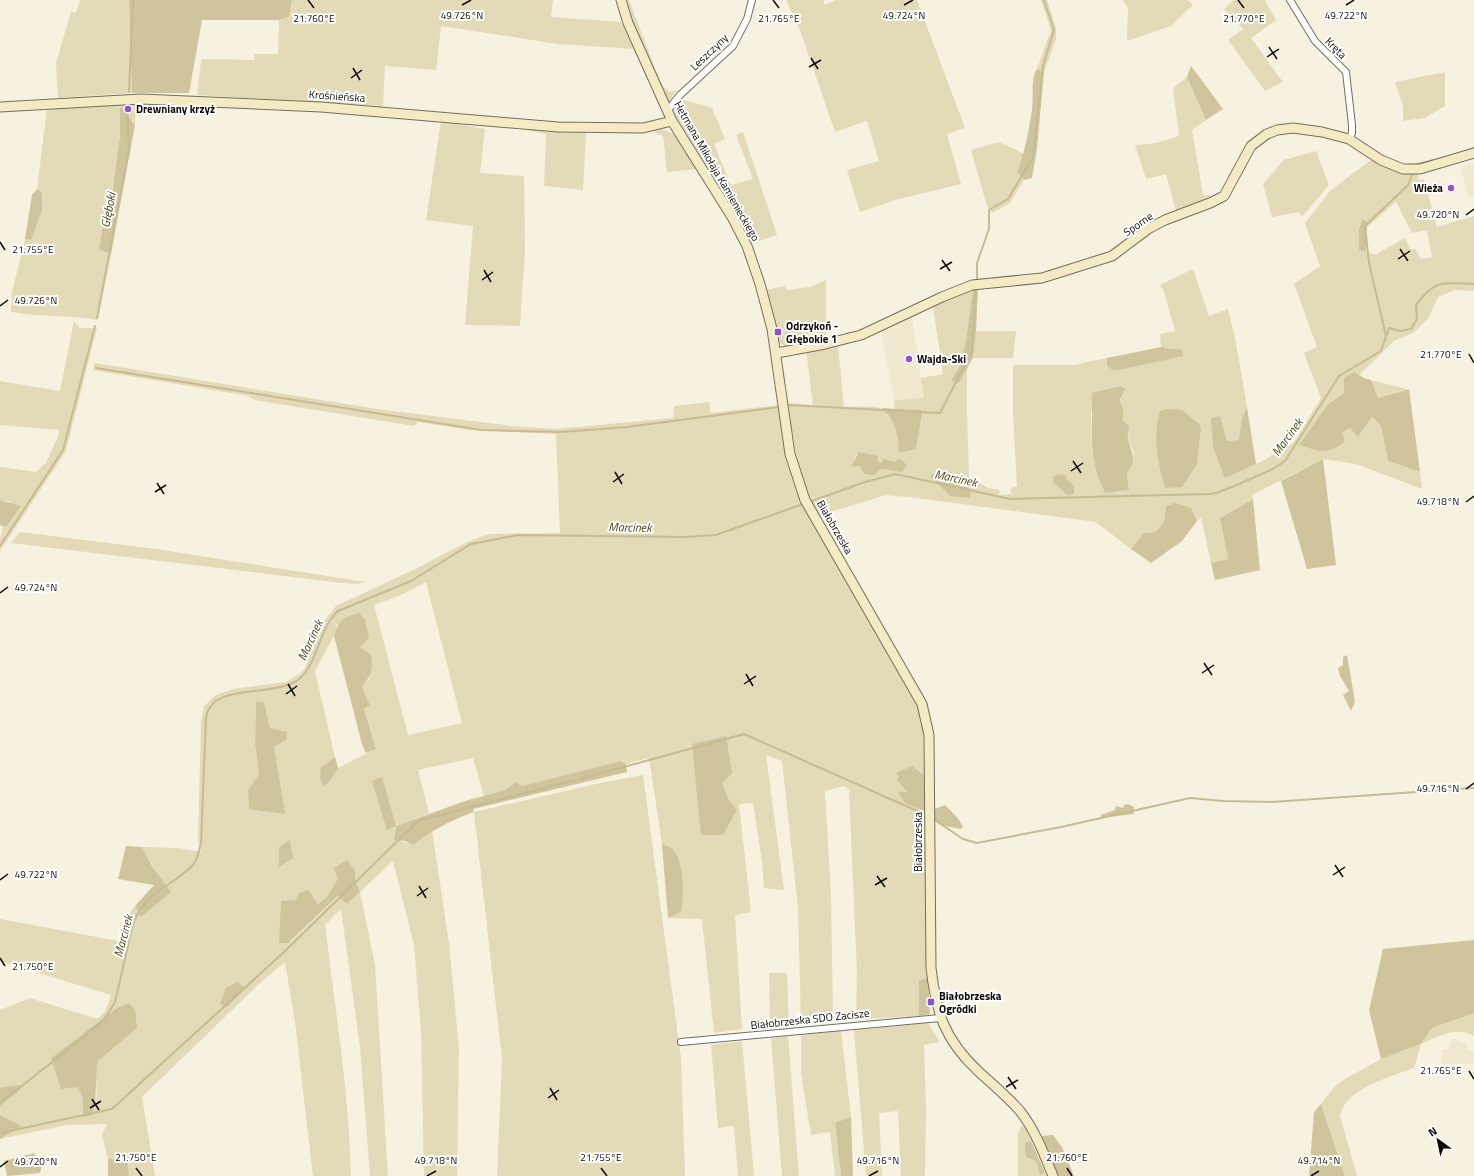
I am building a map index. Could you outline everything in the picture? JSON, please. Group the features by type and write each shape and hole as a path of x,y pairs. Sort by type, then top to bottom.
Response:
{"street":[{"name":"Hetmana Mikołaja Kamienieckiego","path":"620,0 628,23 667,111 732,217 747,246 780,352 790,454 807,503"},
{"name":"Leszczyny","path":"667,111 680,95 733,46 747,19 752,0"},
{"name":"Kręta","path":"1290,0 1315,41 1346,72 1352,125 1352,133 1349,139"},
{"name":"Krośnieńska","path":"0,107 140,99 321,107 558,127 643,128 672,120"},
{"name":"Sporne","path":"780,352 825,344 861,335 942,297 977,284 1042,278 1112,256 1148,229 1165,220 1210,203 1224,196 1250,146 1267,134 1277,130 1293,128 1322,132 1349,139 1376,157 1403,169 1420,169 1474,153"},
{"name":"Białobrzeska","path":"807,503 916,690 926,718 929,735 931,968 935,1000 940,1018 956,1047 976,1070 1020,1112 1040,1145 1053,1176"},
{"name":"Białobrzeska SDO Zacisze","path":"681,1042 940,1018"}],"shaded area":[{"path":"80,0 129,0 132,93 58,98 56,63 71,12 76,13"},
{"path":"129,0 292,0 289,17 279,20 202,20 189,93 132,93"},
{"path":"292,0 553,0 551,17 621,22 634,49 558,44 441,26 436,70 385,66 383,106 197,95 201,61 203,59 254,60 254,54 278,54 279,20 289,17"},
{"path":"625,0 629,0 661,84 670,92 677,90 668,103 641,42"},
{"path":"786,0 823,0 825,5 836,0 917,0 965,128 947,134 961,184 895,200 860,212 847,170 879,161 867,121 835,132 800,30"},
{"path":"1041,0 1047,0 1056,28 1056,39 1044,72 1037,69 1051,30"},
{"path":"1123,0 1188,0 1193,5 1171,26 1127,41 1128,8"},
{"path":"1234,0 1266,0 1265,1 1276,20 1251,38 1283,82 1265,91 1228,40 1243,29 1224,9"},
{"path":"1191,66 1223,109 1206,120 1187,77"},
{"path":"1037,69 1044,72 1037,149 1032,178 1024,180 1017,172 1028,133 1033,104 1033,83"},
{"path":"1445,72 1445,106 1425,118 1403,121 1403,106 1395,82"},
{"path":"1187,77 1206,120 1192,130 1203,195 1210,195 1210,197 1176,211 1166,174 1146,179 1135,145 1157,143 1179,136 1173,88"},
{"path":"684,100 712,108 725,139 714,144 731,185 753,179 736,135 743,132 777,235 750,244 731,206 675,114"},
{"path":"136,104 135,125 123,107 120,108 120,135 109,206 104,218 99,250 111,254 98,320 11,312 12,292 25,239 31,240 42,193 37,189 47,109"},
{"path":"123,107 135,125 111,254 99,250 104,218 110,206 120,135 120,108"},
{"path":"441,121 485,129 480,173 524,176 525,250 520,326 465,325 473,226 426,220"},
{"path":"527,128 586,132 583,190 544,186 546,134 526,130"},
{"path":"662,129 675,135 697,169 667,172 663,136 653,132"},
{"path":"999,142 1024,154 1017,172 1024,180 1010,203 992,213 987,206 971,150"},
{"path":"1316,151 1329,185 1302,217 1299,212 1272,217 1263,184 1284,160"},
{"path":"1372,159 1399,172 1417,172 1419,180 1424,179 1437,227 1474,216 1474,291 1455,290 1438,297 1428,319 1413,333 1394,341 1359,375 1354,372 1344,393 1328,404 1299,445 1308,448 1350,428 1358,437 1372,417 1381,426 1388,461 1420,472 1422,489 1356,464 1323,459 1252,495 1253,499 1220,518 1228,559 1211,563 1201,517 1197,521 1191,508 1166,506 1164,522 1155,532 1144,533 1131,549 1096,522 917,498 886,495 818,516 799,470 787,403 813,405 806,349 838,345 844,407 874,407 887,412 891,416 896,428 899,453 917,441 922,414 921,410 895,409 894,400 924,398 921,378 943,374 933,306 963,291 973,288 966,340 960,365 951,381 959,383 967,366 969,477 961,481 942,471 930,476 934,479 969,489 969,485 980,483 988,488 1000,490 999,495 1013,494 1010,492 1012,488 1017,486 1013,416 1013,365 1074,365 1107,358 1107,366 1175,348 1161,347 1160,334 1175,331 1164,292 1160,285 1193,269 1209,316 1228,309 1235,337 1247,407 1242,418 1240,440 1227,441 1220,416 1225,477 1261,462 1294,442 1321,398 1304,353 1317,347 1294,284 1320,266 1305,223 1331,190","holes":["1396,202 1412,233 1427,230 1432,257 1421,259 1415,249 1410,249 1405,238 1374,255 1366,251 1363,219 1368,222 1368,226","1120,386 1123,420 1129,426 1128,438 1134,453 1127,472 1129,490 1105,493 1096,472 1092,447 1091,411 1107,389","1160,411 1201,431 1197,464","856,455 882,463 894,462 864,474 860,466 852,467"]},
{"path":"1474,163 1474,197 1469,199 1460,167"},
{"path":"37,189 42,193 42,210 31,240 25,239 32,195"},
{"path":"1363,219 1368,222 1366,232 1366,251 1359,250 1359,229"},
{"path":"826,280 826,340 788,348 778,342 766,290 785,286 786,290 810,287"},
{"path":"973,288 978,288 973,358 959,383 951,381 960,365 966,340"},
{"path":"912,316 924,398 894,400 881,329"},
{"path":"74,321 80,328 97,328 66,451 0,551 0,539 3,526 6,527 11,502 0,500 0,467 36,472 46,463 59,434 59,430 0,425 0,381 60,391"},
{"path":"976,331 1016,331 1013,358 973,358"},
{"path":"1161,347 1182,350 1183,356 1114,371 1107,366 1107,358"},
{"path":"95,363 377,409 511,426 556,429 673,418 674,406 709,402 711,413 780,405 787,463 799,496 909,686 923,718 925,776 899,777 897,780 907,792 898,792 926,812 928,977 919,981 919,1016 856,1019 857,974 849,789 844,786 825,791 831,895 833,1021 801,1024 798,908 782,761 766,755 784,890 764,888 762,862 753,803 739,804 751,912 735,915 742,1029 714,1033 702,919 668,918 681,912 671,848 662,844 648,758 626,764 621,761 522,786 516,782 506,790 484,796 473,758 418,770 429,813 396,826 394,839 413,845 432,830 449,943 459,1050 457,1176 424,1176 421,1031 414,945 393,861 360,892 375,965 388,1176 370,1176 360,1047 341,909 325,925 345,1082 351,1176 313,1176 295,1022 285,962 259,984 142,1097 155,1176 129,1176 128,1160 108,1159 102,1135 107,1124 67,1125 0,1139 22,1126 0,1115 0,1106 20,1090 20,1086 3,1087 0,1089 0,1010 30,998 97,1019 105,1012 111,995 0,961 0,919 124,942 129,914 135,906 141,917 170,892 142,847 179,848 201,852 198,841 201,721 204,706 216,695 233,689 286,682 299,674 305,668 315,639 325,620 336,606 415,569 467,542 489,534 560,533 556,434 470,430 418,422 414,426 254,400 249,396 93,370","holes":["426,582 462,723 408,735 374,605 401,595","337,624 359,647 370,678 362,687 370,705 364,709 376,749 338,768 332,778 321,767 335,757 315,671 334,636","256,701 264,702 270,728 286,740 274,747 249,808 248,790 259,774 255,744","726,737 722,783 728,798 737,810 710,835 703,741","334,868 355,871 355,880 360,892 347,904 339,896 289,943 281,901 296,900 318,904 327,897 339,878","130,1003 111,1049 98,1061 96,1078 97,1096 83,1116 83,1099 78,1087 51,1058 117,1008"]},
{"path":"1354,372 1371,380 1378,398 1409,389 1420,472 1388,461 1381,426 1372,417 1358,437 1350,428 1342,432 1345,441 1333,449 1323,451 1299,445 1328,404 1344,393 1344,378"},
{"path":"1371,380 1407,389 1377,398"},
{"path":"1120,386 1125,389 1120,400 1123,409 1123,420 1129,426 1128,437 1133,456 1132,464 1127,472 1129,490 1105,493 1096,472 1092,447 1092,393"},
{"path":"1247,407 1256,464 1225,478 1213,447 1211,418 1220,416 1227,441 1239,440 1242,418"},
{"path":"882,408 921,410 922,414 916,449 899,453 895,428 887,413"},
{"path":"1166,409 1182,410 1200,425 1201,430 1197,464 1182,487 1165,488 1160,469 1156,430 1160,411"},
{"path":"859,452 878,456 878,462 882,463 883,459 894,462 900,459 907,465 902,472 881,469 874,475 864,474 860,466 851,467"},
{"path":"1323,459 1336,565 1307,569 1281,481"},
{"path":"942,471 961,481 969,477 980,483 969,485 971,498 950,496 930,476"},
{"path":"1058,474 1066,475 1067,480 1074,486 1074,494 1067,495 1053,482 1053,477"},
{"path":"1253,499 1260,570 1215,580 1211,563 1228,559 1220,518"},
{"path":"0,500 21,506 6,527 0,525"},
{"path":"1175,503 1191,508 1197,521 1182,541 1151,563 1131,549 1144,533 1155,532 1164,522 1166,506"},
{"path":"20,532 156,549 365,582 358,584 342,583 11,543"},
{"path":"359,613 365,619 369,638 360,647 371,655 372,664 370,676 362,687 370,705 364,709 376,749 366,753 362,744 334,636 337,626 342,620"},
{"path":"1347,655 1355,702 1351,711 1343,695 1349,691 1340,676 1338,668 1343,665 1343,657"},
{"path":"256,701 264,702 270,728 287,732 286,740 274,747 285,814 249,809 248,790 259,774 255,744"},
{"path":"726,736 732,773 722,783 728,798 737,810 723,835 701,835 692,744"},
{"path":"335,757 338,768 324,787 320,778 321,767"},
{"path":"621,761 626,764 627,772 473,809 474,812 442,826 413,845 405,841 394,840 396,826 465,801 506,790 516,782 522,786"},
{"path":"912,766 925,776 926,812 905,803 898,792 907,792 897,780 899,777 896,773"},
{"path":"643,775 681,1058 685,1176 497,1176 502,1059 474,812 600,783"},
{"path":"382,777 396,826 387,830 372,781"},
{"path":"1128,804 1134,807 1134,814 1101,818 1101,815 1115,810 1116,806 1123,808 1124,805"},
{"path":"945,805 963,826 961,829 940,825 933,820 935,809"},
{"path":"290,840 293,858 279,867 279,847"},
{"path":"662,844 670,847 676,853 681,869 683,888 681,912 668,918"},
{"path":"126,846 142,847 152,866 171,892 141,917 135,906 154,885 118,879"},
{"path":"347,860 355,871 355,880 360,892 347,904 338,896 288,943 279,943 281,901 296,900 299,893 308,890 318,904 327,897 338,879 334,868"},
{"path":"1474,940 1474,1013 1432,1028 1421,1044 1381,1059 1369,1010 1383,949"},
{"path":"769,973 787,973 789,1025 770,1026"},
{"path":"928,977 930,1014 919,1016 919,981"},
{"path":"237,982 246,988 227,1007 220,1004 226,988"},
{"path":"129,1003 135,1010 137,1028 98,1061 93,1115 83,1117 83,1099 78,1087 61,1089 51,1058 117,1008"},
{"path":"1474,1013 1474,1036 1467,1033 1454,1032 1441,1035 1421,1044 1432,1028"},
{"path":"928,1023 940,1042 924,1045 926,1110 925,1176 901,1176 898,1111 879,1113 882,1176 866,1176 854,1030"},
{"path":"841,1031 851,1117 835,1124 841,1176 835,1176 830,1132 811,1135 801,1073 801,1035"},
{"path":"788,1036 799,1176 782,1176 771,1038"},
{"path":"1452,1039 1459,1039 1460,1042 1467,1042 1467,1050 1474,1051 1474,1064 1441,1064 1442,1049 1449,1049"},
{"path":"742,1041 754,1176 738,1176 734,1126 718,1128 711,1045"},
{"path":"1421,1044 1414,1068 1370,1085 1350,1098 1344,1106 1340,1116 1357,1176 1345,1176 1321,1104 1334,1087 1345,1079 1381,1059"},
{"path":"20,1085 20,1090 0,1106 0,1089 3,1087"},
{"path":"1321,1104 1345,1176 1309,1176 1314,1112"},
{"path":"0,1115 22,1126 0,1139"},
{"path":"851,1117 853,1176 841,1176 835,1123"},
{"path":"1021,1125 1026,1129 1031,1141 1025,1144 1036,1161 1040,1175 1045,1173 1047,1176 1018,1176 1018,1135"},
{"path":"1053,1135 1062,1147 1074,1176 1058,1176 1041,1136"},
{"path":"1031,1141 1045,1173 1040,1175 1036,1161 1026,1157 1025,1143"},
{"path":"34,1153 42,1165 40,1173 7,1176 4,1161"},
{"path":"108,1159 128,1160 129,1176 108,1176"}],"waterway":[{"name":"Głęboki","path":"129,92 133,0"},
{"path":"977,281 977,263 989,229 989,210 1008,199 1033,157 1043,66 1054,30 1044,0"},
{"name":"Głęboki","path":"97,318 129,150 127,106"},
{"path":"1466,151 1474,148"},
{"path":"1413,165 1434,160"},
{"path":"1386,336 1369,263 1365,226 1408,185 1412,175"},
{"name":"Marcinek","path":"809,502 865,482 895,474 1010,499 1217,493 1273,469 1285,461 1339,376 1381,351 1389,328 1400,331 1411,329 1417,319 1416,305 1429,290 1435,286 1447,283 1474,284"},
{"path":"788,405 940,413 972,351 976,288"},
{"path":"0,546 63,450 95,326"},
{"path":"96,368 481,430 561,432 627,427 779,407"},
{"name":"Marcinek","path":"0,1103 75,1044 106,1017 115,1002 133,924 139,912 152,896 183,874 196,861 201,843 206,717 209,708 217,700 237,693 274,689 293,683 308,669 326,628 338,611 411,581 471,544 518,535 685,537 716,535 803,504"},
{"path":"580,779 744,734 924,814"},
{"path":"0,1133 112,1109 284,952 418,821 575,780"},
{"path":"935,820 963,839 977,843 1061,827 1190,798 1223,801 1272,802 1474,788"}],"place":[{"name":"Drewniany krzyż","path":"128,109"},
{"name":"Wieża","path":"1451,188"},
{"name":"Odrzykoń - Głębokie 1","path":"778,332"},
{"name":"Wajda-Ski","path":"909,359"},
{"name":"Białobrzeska Ogródki","path":"931,1002"}]}
